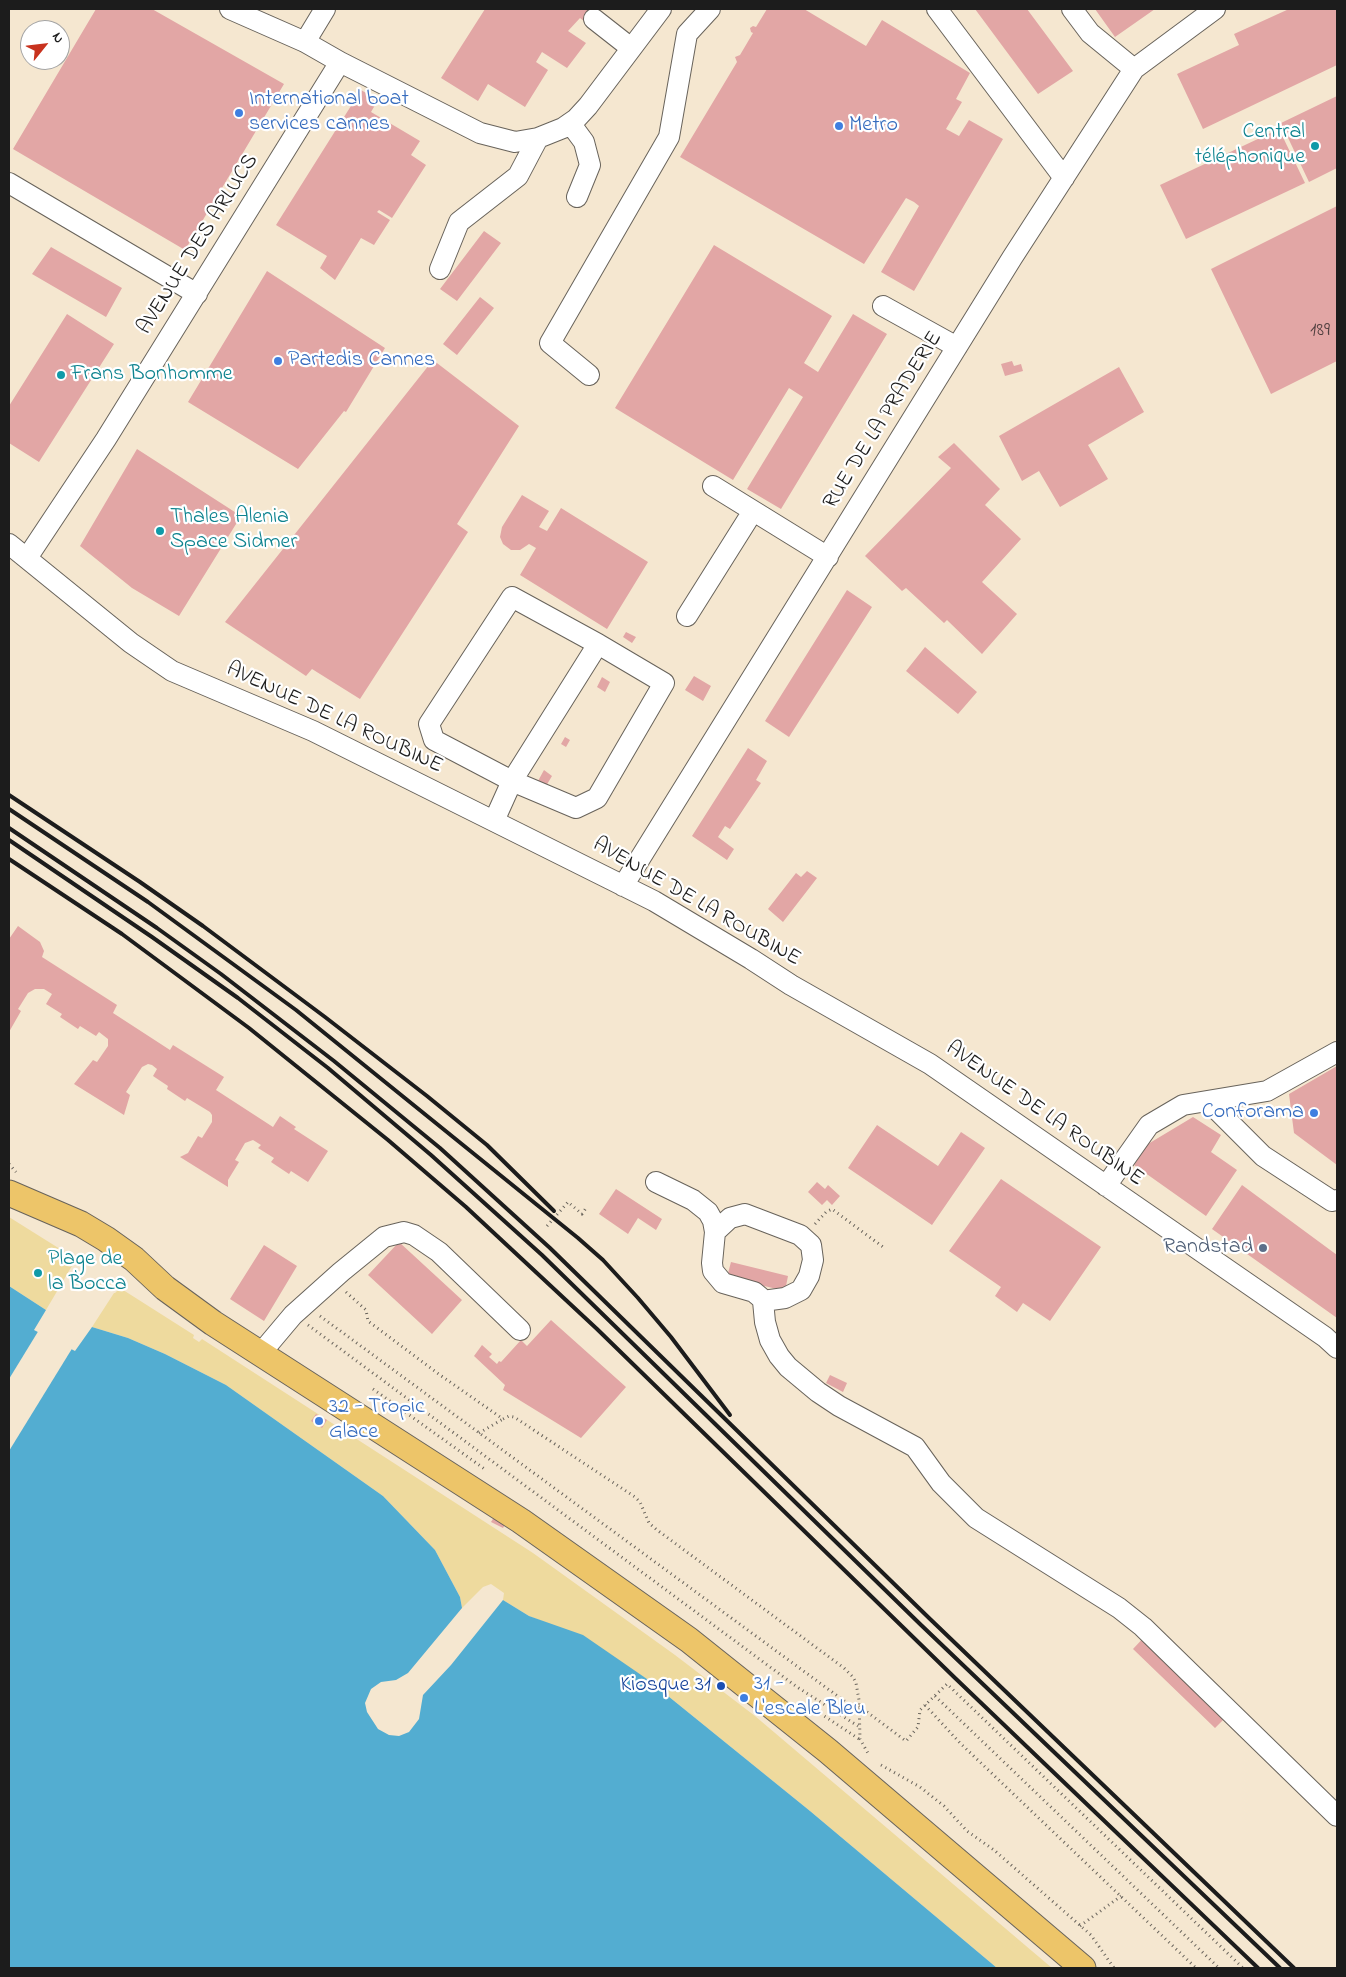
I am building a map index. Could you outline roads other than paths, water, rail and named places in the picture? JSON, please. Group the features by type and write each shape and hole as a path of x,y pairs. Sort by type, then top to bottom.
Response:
{"main road":[{"path":"9,1175 34,1204"},
{"path":"9,1192 81,1224 134,1258 173,1294 213,1322 521,1521 689,1640 828,1751 1083,1968"}],"street":[{"path":"230,9 306,42 340,62 480,133 515,142 538,138 563,128 570,123 588,106 661,9"},
{"path":"306,42 325,9"},
{"path":"589,375 550,343 669,136 687,34 710,9"},
{"path":"937,9 1064,178"},
{"path":"1072,9 1090,33 1134,69"},
{"name":"RUE DE LA PRADERIE","path":"623,886 957,347 1134,69 1215,9"},
{"path":"594,19 631,48"},
{"name":"AVENUE DES ARLUCS","path":"26,558 106,439 340,62"},
{"path":"570,123 584,142 590,165 577,197"},
{"path":"440,269 460,222 518,176 538,138"},
{"path":"9,183 197,294"},
{"path":"883,306 957,347"},
{"path":"713,486 828,557"},
{"path":"687,616 753,511"},
{"name":"AVENUE DE LA ROUBINE","path":"9,544 131,643 172,671 313,731 654,901 791,985 930,1064 1325,1337 1337,1348"},
{"path":"512,597 664,683 597,798 576,808 512,781 434,740 430,724 512,597"},
{"path":"494,821 512,781 598,644"},
{"path":"1106,1186 1148,1125 1183,1105 1267,1090 1337,1052"},
{"path":"1208,1101 1263,1156 1332,1201 1337,1200"},
{"path":"656,1182 702,1205 713,1221 715,1232 712,1263 714,1272 723,1283 754,1292 763,1301 765,1322 770,1340 788,1367 818,1392 839,1406 915,1447 941,1483 976,1518 1119,1608 1143,1627 1337,1816"},
{"path":"715,1232 730,1218 745,1214 755,1216 800,1235 811,1245 813,1260 801,1290 793,1295 763,1301"},
{"path":"260,1353 293,1315 342,1272 384,1238 404,1232 414,1235 439,1252 520,1330"}],"water":[{"path":"9,1286 46,1310 34,1330 75,1351 92,1327 128,1338 165,1354 226,1385 383,1496 435,1550 460,1597 462,1608 408,1673 396,1680 381,1682 371,1689 365,1703 367,1712 378,1729 389,1735 399,1736 409,1732 419,1719 423,1695 451,1665 503,1600 529,1616 583,1635 647,1679 810,1811 997,1968 9,1968"}],"railway":[{"path":"9,795 203,926 325,1017 487,1145 554,1211"},
{"path":"9,809 148,902 296,1010 578,1238 603,1260 638,1298 671,1337 730,1415"},
{"path":"9,828 157,928 221,974 334,1061 440,1148 550,1248 929,1618 1294,1968"},
{"path":"9,840 238,998 328,1068 431,1155 542,1255 920,1624 1280,1968"},
{"path":"9,859 122,934 249,1028 388,1140 466,1207 597,1329 954,1677 1258,1968"}],"place":[{"name":"International boat services cannes","path":"239,113"},
{"name":"Metro","path":"839,126"},
{"name":"Central téléphonique","path":"1315,146"},
{"name":"Partedis Cannes","path":"278,361"},
{"name":"Frans Bonhomme","path":"61,375"},
{"name":"Thales Alenia Space Sidmer","path":"160,531"},
{"name":"Conforama","path":"1314,1113"},
{"name":"Randstad","path":"1263,1248"},
{"name":"Plage de la Bocca","path":"38,1273"},
{"name":"32 - Tropic Glace","path":"319,1421"},
{"name":"Kiosque 31","path":"721,1686"},
{"name":"31 - L'escale Bleu","path":"744,1698"}]}
